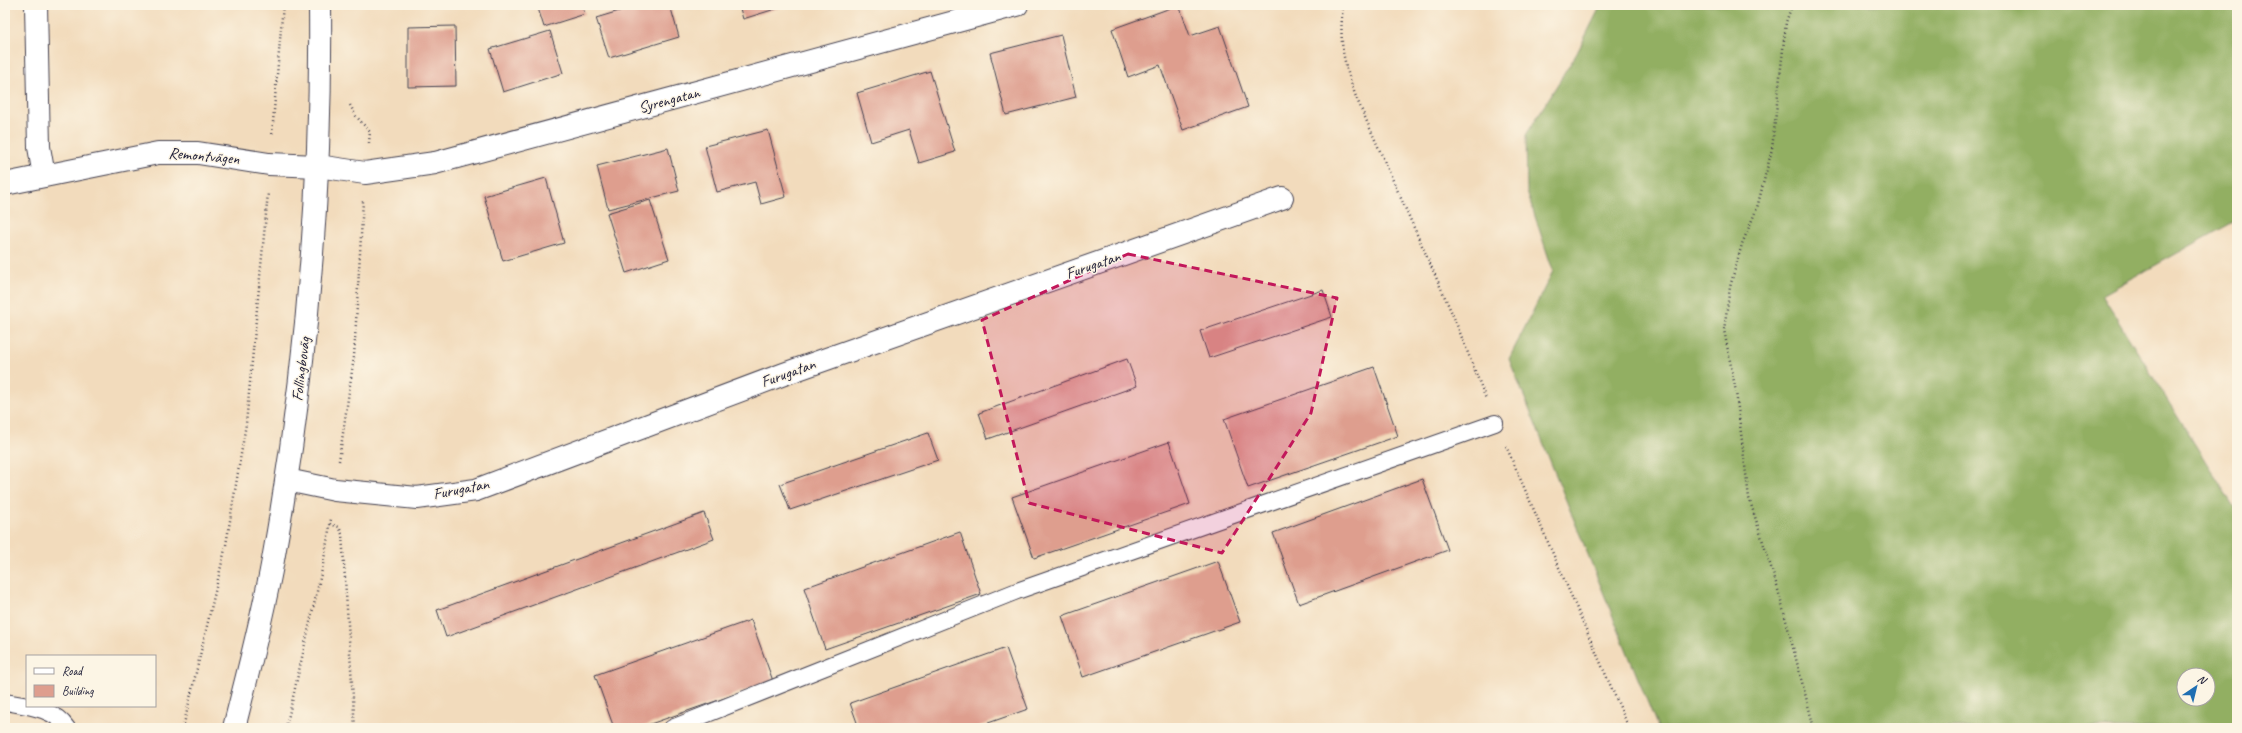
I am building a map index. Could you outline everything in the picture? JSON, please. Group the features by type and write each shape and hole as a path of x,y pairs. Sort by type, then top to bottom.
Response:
{"street":[{"path":"36,5 39,147 44,176"},
{"name":"Follingboväg","path":"234,728 273,562 303,358 318,166 320,5"},
{"name":"Syrengatan","path":"318,166 365,173 435,163 1017,5"},
{"name":"Remontvägen","path":"5,184 158,153 198,153 269,164 318,166"},
{"name":"Furugatan","path":"286,480 335,490 417,498 476,490 791,372 1282,198"}],"lane":[{"path":"672,728 1017,591 1496,423"},
{"path":"5,702 26,706"},
{"path":"31,707 42,709 62,721 67,728"}],"path":[{"path":"183,728 226,545 246,424 268,199 269,164 283,5"},
{"path":"1343,5 1340,34 1346,67 1356,97 1455,320 1496,423 1629,728"},
{"path":"1792,5 1786,22 1772,149 1757,208 1742,244 1730,287 1724,330 1738,406 1749,498 1776,586 1814,728"},
{"path":"286,728 323,565 354,357 365,173 370,132 356,116 348,100"},
{"path":"330,524 339,527 342,534 355,728"}],"highlighted area":[{"path":"1128,254 1337,298 1311,413 1222,553 1029,503 982,320"}],"green space":[{"path":"1601,5 2237,5 2237,220 2102,295 2237,512 2237,728 1658,728 1509,359 1553,271 1527,192 1526,135 1577,53"}],"building":[{"path":"537,5 582,5 585,14 544,27"},
{"path":"639,5 670,5 679,37 609,58 596,18"},
{"path":"739,5 788,5 743,19"},
{"path":"1179,5 1190,36 1220,26 1248,107 1183,130 1160,65 1128,77 1112,29"},
{"path":"455,26 456,86 408,87 408,27"},
{"path":"550,31 563,73 503,92 490,49"},
{"path":"1061,35 1076,97 1006,115 990,53"},
{"path":"930,71 955,152 919,163 909,130 871,142 857,93"},
{"path":"768,130 786,197 761,204 755,182 717,192 705,146"},
{"path":"668,148 679,191 608,209 597,166"},
{"path":"546,178 564,243 503,261 484,196"},
{"path":"650,200 669,259 626,273 607,213"},
{"path":"1323,290 1332,317 1209,358 1200,331"},
{"path":"1127,359 1137,386 988,439 979,413"},
{"path":"1374,367 1398,436 1248,488 1224,419"},
{"path":"928,433 938,460 790,510 780,484"},
{"path":"1169,442 1190,504 1034,558 1012,497"},
{"path":"1422,479 1448,550 1299,604 1273,533"},
{"path":"704,513 714,539 446,637 437,610"},
{"path":"960,532 981,594 825,649 804,588"},
{"path":"1218,561 1240,622 1083,677 1062,616"},
{"path":"751,620 773,681 639,728 614,728 595,675"},
{"path":"1006,648 1028,709 974,728 859,728 850,703"}]}
